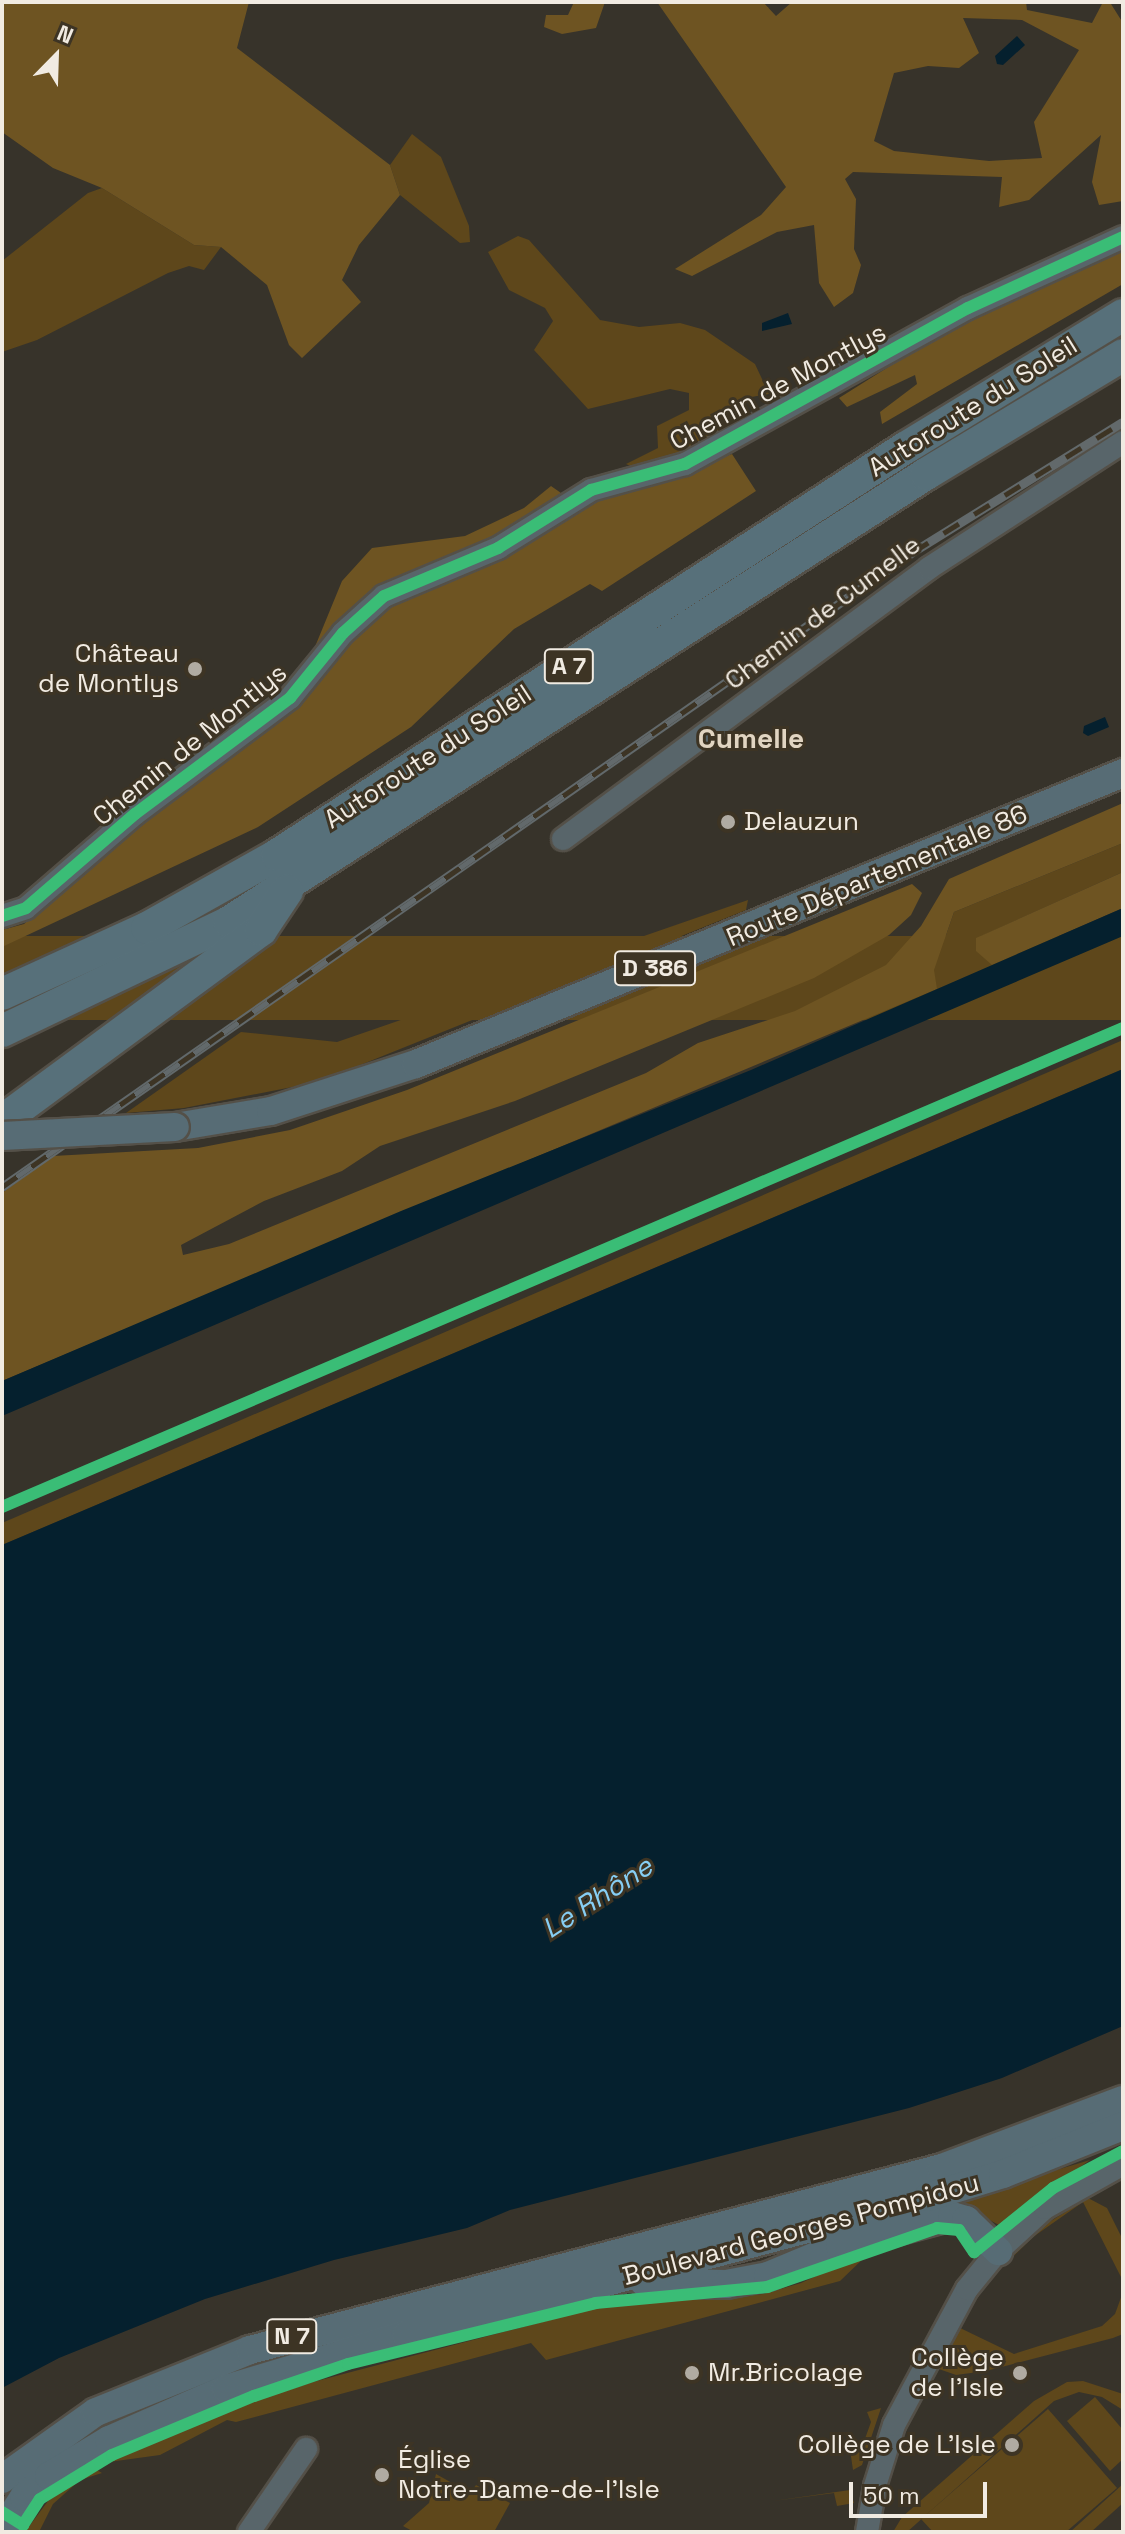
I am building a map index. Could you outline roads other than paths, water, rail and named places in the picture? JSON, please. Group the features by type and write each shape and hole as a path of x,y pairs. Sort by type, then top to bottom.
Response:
{"highway":[{"name":"Autoroute du Soleil","path":"2,994 147,928 277,855 905,448 1123,315"},
{"name":"Autoroute du Soleil","path":"2,1031 161,959 293,883 940,466 1123,355"},
{"path":"2,1121 261,930 293,883"}],"main road":[{"name":"Route Départementale 86","path":"2,1136 175,1127 271,1111 416,1064 1123,773"},
{"name":"Boulevard Georges Pompidou","path":"2,2479 96,2412 250,2350 927,2172 1123,2100"},
{"name":"Boulevard Georges Pompidou","path":"2,2531 24,2497 49,2476 109,2440 202,2399 280,2370 928,2197 1003,2174 1123,2126"},
{"path":"615,2281 726,2284 768,2276 840,2246 952,2216 966,2220 998,2251"}],"street":[{"name":"Chemin de Montlys","path":"2,916 26,908 135,814 290,698 343,633 384,596 498,548 591,490 685,464 968,308 1123,237"},
{"name":"Chemin de Cumelle","path":"563,839 929,568 1123,442"},
{"path":"867,2532 875,2486 903,2405 955,2307 998,2251 1045,2208 1123,2164"},
{"path":"249,2532 264,2516 306,2449"}],"water":[{"path":"1017,36 1025,45 1003,65 997,64 995,56"},
{"path":"788,313 792,324 762,331 762,323"},
{"path":"1105,717 1109,727 1088,736 1083,733 1084,726"},
{"path":"1123,908 1123,936 2,1416 2,1381 401,1211 751,1070"},
{"name":"Le Rhône","path":"1123,1069 1123,2026 1002,2078 909,2108 510,2210 467,2228 334,2260 205,2299 59,2358 2,2388 2,1545"}],"railway":[{"path":"2,1187 913,552 1123,422"}],"place":[{"name":"Château de Montlys","path":"195,669"},
{"name":"Delauzun","path":"728,822"},
{"name":"Mr.Bricolage","path":"692,2373"},
{"name":"Collège de l'Isle","path":"1020,2373"},
{"name":"Collège de L'Isle","path":"1012,2445"},
{"name":"Église Notre-Dame-de-l'Isle","path":"382,2475"}],"district":[{"name":"Cumelle","path":"751,738"}]}
